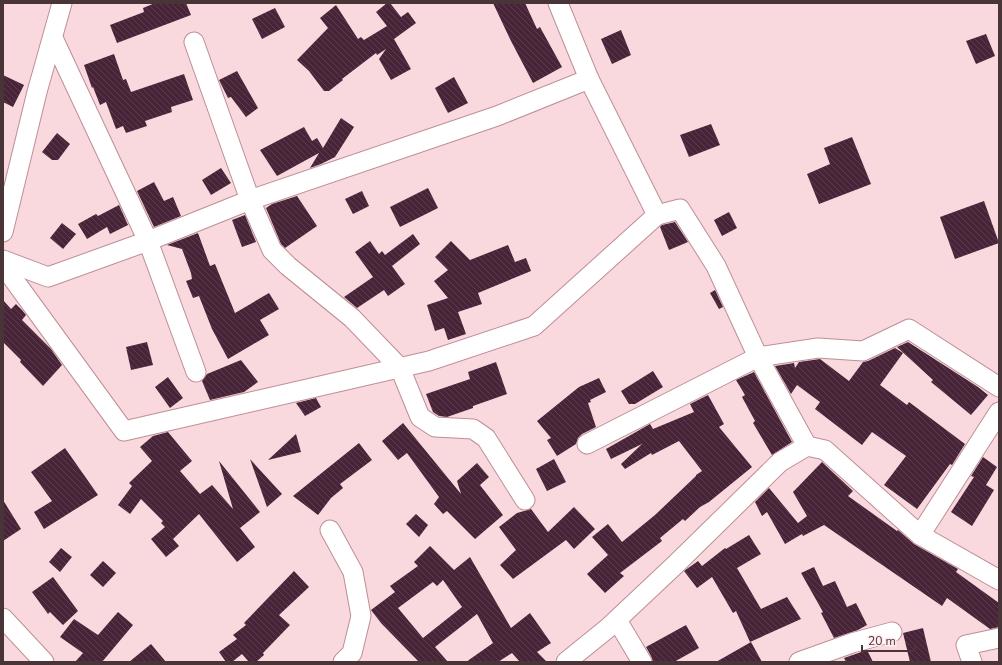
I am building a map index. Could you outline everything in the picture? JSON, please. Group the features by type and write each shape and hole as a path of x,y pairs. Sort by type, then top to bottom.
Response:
{"street":[{"path":"4,220 62,3"},
{"path":"558,3 589,79 657,215"},
{"path":"52,38 148,241 196,372"},
{"path":"194,42 250,200 272,250 288,266 352,318 400,368 420,417 435,427 473,429 486,438 525,500"},
{"path":"3,260 48,277 148,241 250,200 497,116 589,79"},
{"path":"3,265 124,431 429,361 534,326 657,215 680,209 716,266 758,357 807,446"},
{"path":"587,444 758,357 818,348 863,351 909,329 999,387"},
{"path":"920,535 999,412"},
{"path":"566,662 617,620 676,565 780,462 807,446 825,450 920,535 999,580"},
{"path":"330,530 353,572 361,616 352,653 344,662"},
{"path":"3,618 38,660"},
{"path":"617,620 642,662"},
{"path":"799,662 852,643 892,632"},
{"path":"972,662 966,645 999,638"}],"building":[{"path":"155,3 186,3 191,15 117,43 110,25 144,12 143,8"},
{"path":"387,3 390,3 401,17 408,12 416,23 394,39 411,69 391,80 379,59 386,49 377,55 376,53 329,91 324,91 309,71 297,60 328,28 320,18 336,5 358,39 361,37 364,40 387,26 376,12"},
{"path":"493,3 525,3 537,29 540,27 562,67 533,83"},
{"path":"275,8 285,27 262,39 252,19"},
{"path":"621,30 631,55 612,64 601,39"},
{"path":"986,34 995,56 976,64 966,41"},
{"path":"114,54 123,80 126,79 131,92 184,74 193,100 171,107 172,112 145,121 147,126 126,133 123,126 116,129 106,102 100,105 84,65"},
{"path":"237,71 258,108 246,117 231,97 228,98 219,80"},
{"path":"3,75 24,85 13,107 3,102"},
{"path":"454,77 468,103 448,113 435,88"},
{"path":"341,118 354,127 335,157 321,164 310,168 319,153 277,176 260,150 304,127 312,141 317,138 323,148"},
{"path":"711,124 720,145 689,157 680,135"},
{"path":"57,133 70,144 58,160 52,160 42,152"},
{"path":"852,137 871,184 819,204 807,174 830,164 824,148"},
{"path":"221,168 231,183 211,195 202,180"},
{"path":"154,182 164,201 173,197 181,216 154,227 137,191"},
{"path":"428,188 438,208 400,227 390,207"},
{"path":"362,191 369,206 353,214 345,199"},
{"path":"297,196 317,226 285,248 281,244 266,208 272,204"},
{"path":"984,201 999,243 955,259 940,217"},
{"path":"119,205 128,225 110,234 107,227 87,239 78,224 96,214 98,216"},
{"path":"729,212 737,228 722,236 714,220"},
{"path":"245,215 256,242 242,247 232,220"},
{"path":"675,222 688,242 669,250 660,227 662,225"},
{"path":"62,223 76,234 63,249 50,238"},
{"path":"198,233 210,266 215,264 235,313 269,293 279,309 260,320 269,335 228,359 212,329 199,296 193,298 186,281 192,279 191,273 182,249 167,245"},
{"path":"413,234 420,244 392,266 405,284 388,296 384,290 357,308 344,297 373,277 355,252 370,241 379,254 382,251 385,255"},
{"path":"451,241 470,260 508,245 515,262 526,258 531,271 478,293 482,304 458,312 466,334 448,340 444,328 435,331 427,305 448,298 434,281 448,270 435,257"},
{"path":"715,290 723,307 719,309 710,293"},
{"path":"3,300 11,309 16,304 22,310 26,315 22,320 51,349 62,365 43,386 20,362 21,360 3,342"},
{"path":"147,342 153,365 131,370 126,347"},
{"path":"908,342 988,395 971,415 931,382 933,380 897,347"},
{"path":"895,348 903,353 880,385 907,405 909,402 965,444 952,465 950,464 917,509 884,485 906,456 872,432 862,445 815,409 820,402 797,385 791,394 775,366 794,363 795,368 799,362 820,359 849,381 863,362"},
{"path":"241,360 258,382 244,392 210,400 202,381 207,374"},
{"path":"496,362 507,394 447,417 439,416 433,412 426,394 470,379 468,372"},
{"path":"653,371 663,387 635,404 629,404 621,391"},
{"path":"754,372 792,442 772,455 753,423 755,421 742,397 745,395 736,380"},
{"path":"168,377 183,398 170,408 155,387"},
{"path":"599,378 606,392 590,400 591,402 588,403 596,427 582,434 578,438 576,444 557,456 547,440 551,438 537,421 579,387"},
{"path":"708,395 724,424 719,427 752,467 709,502 700,507 685,521 683,519 660,538 662,541 620,573 624,576 605,593 587,574 608,555 592,537 608,524 622,542 655,515 702,471 679,441 652,455 651,453 625,469 621,464 642,444 611,459 606,449 650,424 653,429 694,412 690,404"},
{"path":"316,398 321,407 305,416 296,403"},
{"path":"403,423 461,494 457,481 477,463 489,477 480,485 503,515 475,539 447,511 443,514 434,504 439,497 407,453 398,460 382,441"},
{"path":"168,432 192,461 180,471 200,494 212,485 233,509 219,461 260,512 240,528 255,547 237,562 199,514 173,539 179,546 166,557 151,539 165,527 161,523 163,521 141,499 130,514 118,505 132,486 129,483 152,461 140,447 153,436"},
{"path":"296,434 301,452 268,460"},
{"path":"359,443 372,460 340,484 343,488 331,498 318,515 293,496"},
{"path":"65,448 98,495 44,529 34,512 52,501 31,472"},
{"path":"983,457 997,467 986,485 994,490 972,526 951,512 974,477 971,476"},
{"path":"250,459 282,494 267,507"},
{"path":"554,459 566,482 547,491 536,469"},
{"path":"822,462 853,491 848,496 897,531 898,530 914,544 958,569 956,572 999,603 999,627 990,629 947,598 942,606 824,525 803,536 802,534 785,544 767,512 762,516 755,502 769,488 798,523 807,516 793,492"},
{"path":"3,500 21,529 3,541"},
{"path":"574,507 595,529 574,549 566,540 513,579 500,565 516,550 499,527 517,513 531,509 548,532"},
{"path":"416,514 428,525 419,537 406,524"},
{"path":"749,535 761,554 737,568 761,609 787,597 801,619 750,642 736,611 733,613 712,577 697,588 684,571 698,561 702,566 725,548 726,549"},
{"path":"430,546 454,570 470,557 511,628 530,613 551,643 537,652 547,662 520,662 512,653 498,662 466,662 493,643 477,614 435,647 448,662 419,662 381,623 371,610 395,592 390,586 418,566 414,562","holes":["443,580 462,607 423,638 398,608 433,582 437,586"]},
{"path":"61,548 72,557 60,572 49,562"},
{"path":"103,561 116,573 103,587 90,575"},
{"path":"814,567 823,586 835,581 847,607 856,603 867,625 858,630 834,638 821,613 823,612 801,573"},
{"path":"294,571 309,587 279,615 290,625 256,662 249,662 242,654 232,662 226,662 219,652 237,639 233,635 246,625 244,623"},
{"path":"53,577 78,611 63,625 50,612 48,614 32,592"},
{"path":"118,612 133,625 102,662 75,662 83,653 60,637 74,619 98,635"},
{"path":"686,625 699,648 674,662 653,662 646,647"},
{"path":"923,628 931,662 910,662 903,633"},
{"path":"751,642 762,662 716,662"},
{"path":"151,644 166,662 129,662"},
{"path":"867,650 873,662 846,662 844,658"}]}
